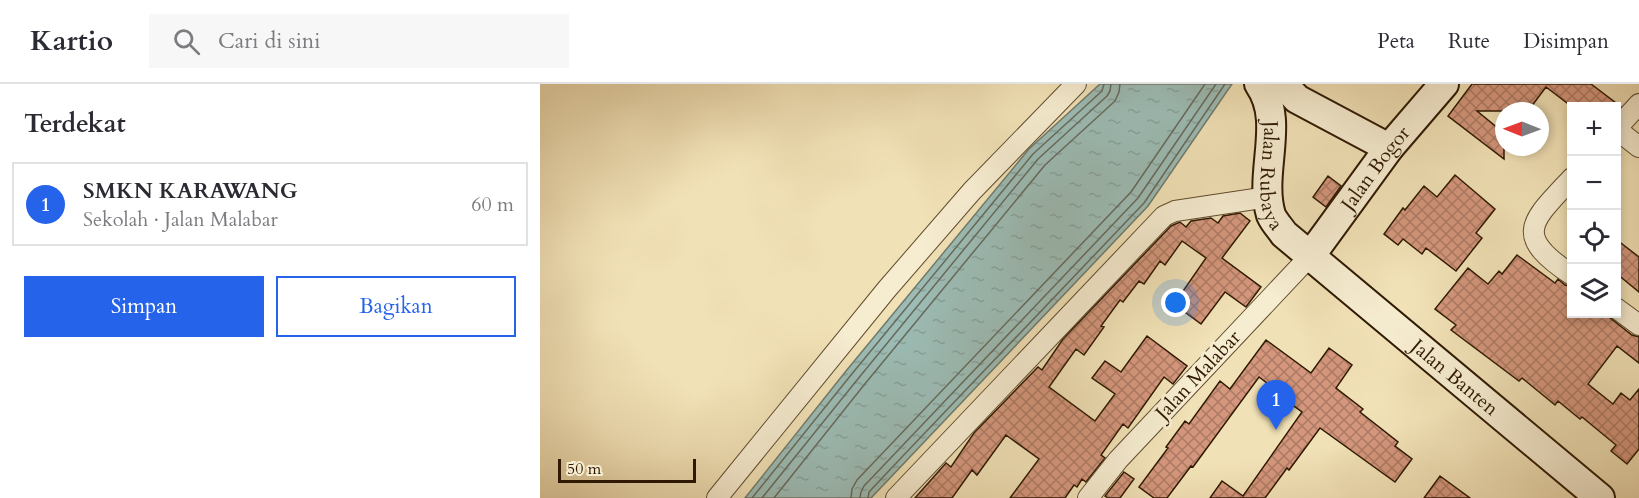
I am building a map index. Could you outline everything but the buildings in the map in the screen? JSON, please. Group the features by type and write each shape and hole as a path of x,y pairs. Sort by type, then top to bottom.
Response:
{"street":[{"path":"717,498 887,288 972,191 1076,84"},
{"name":"Jalan Rubaya","path":"1259,84 1264,92 1272,118 1268,158 1268,197 1272,217 1284,234 1311,255"},
{"name":"Jalan Rubaya","path":"1283,84 1298,99 1389,148"},
{"name":"Jalan Bogor","path":"1311,255 1389,148 1444,84"},
{"path":"1621,124 1639,104"},
{"path":"1621,132 1639,147"},
{"path":"1567,183 1538,217 1533,236 1537,247 1567,271"},
{"path":"897,498 1164,216 1175,211 1268,197"},
{"name":"Jalan Malabar","path":"1088,498 1118,460 1311,255"},
{"name":"Jalan Banten","path":"1311,255 1600,498"},
{"path":"1621,311 1639,324"}],"water":[{"path":"1100,84 1232,84 1148,206 871,498 745,498 846,371 1029,149"}],"place":[{"name":"SMKN KARAWANG","path":"1276,430"}]}
